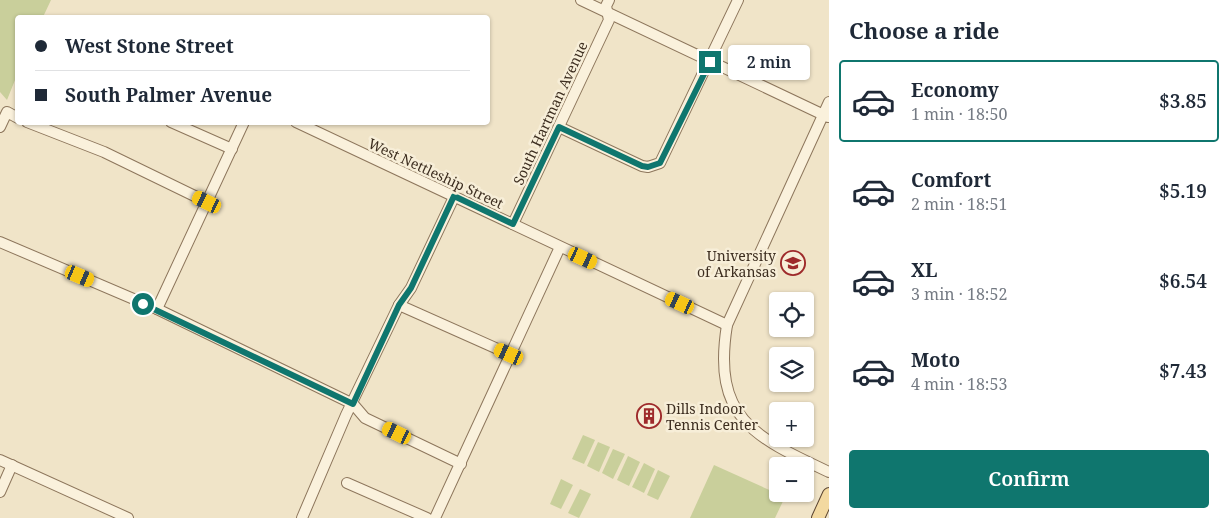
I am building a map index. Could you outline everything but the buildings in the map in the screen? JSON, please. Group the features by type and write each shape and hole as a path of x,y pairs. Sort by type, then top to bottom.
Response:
{"main road":[{"path":"818,518 829,494"}],"street":[{"path":"581,0 826,116"},
{"name":"South Hartman Avenue","path":"513,224 609,20 606,6 609,0"},
{"path":"559,127 642,166 655,166 665,158 738,0"},
{"path":"829,102 826,116 727,325 723,364 726,383 733,404 743,419 757,434 776,447 829,472"},
{"path":"0,127 8,112 15,116"},
{"path":"35,125 104,152 207,202"},
{"path":"178,125 232,148"},
{"path":"157,309 243,125"},
{"name":"West Nettleship Street","path":"302,125 727,325"},
{"path":"302,518 346,415 353,404 399,305 411,288 454,196"},
{"path":"0,242 157,309 353,404 365,418 460,464"},
{"path":"435,518 560,247"},
{"path":"399,305 509,354"},
{"path":"0,460 128,518"},
{"path":"0,492 12,465"},
{"path":"347,483 428,518"}],"green space":[{"path":"0,0 51,0 44,15 15,15 15,80 7,100 0,92"},
{"path":"583,435 595,440 584,464 572,459"},
{"path":"598,442 610,447 599,472 587,466"},
{"path":"613,449 625,454 613,479 602,473"},
{"path":"628,456 640,462 629,486 617,480"},
{"path":"644,463 655,469 644,493 632,487"},
{"path":"714,465 769,490 769,502 783,502 775,518 690,518"},
{"path":"658,470 670,476 658,500 647,495"},
{"path":"561,479 573,485 561,509 550,504"},
{"path":"580,489 591,494 579,518 568,513"}],"place":[{"name":"University of Arkansas","path":"793,263"},
{"name":"Dills Indoor Tennis Center","path":"649,416"}],"route":[{"path":"143,304 157,309 353,404 399,305 408,295 454,196 513,224 559,127 642,166 655,166 665,158 710,62"}]}
